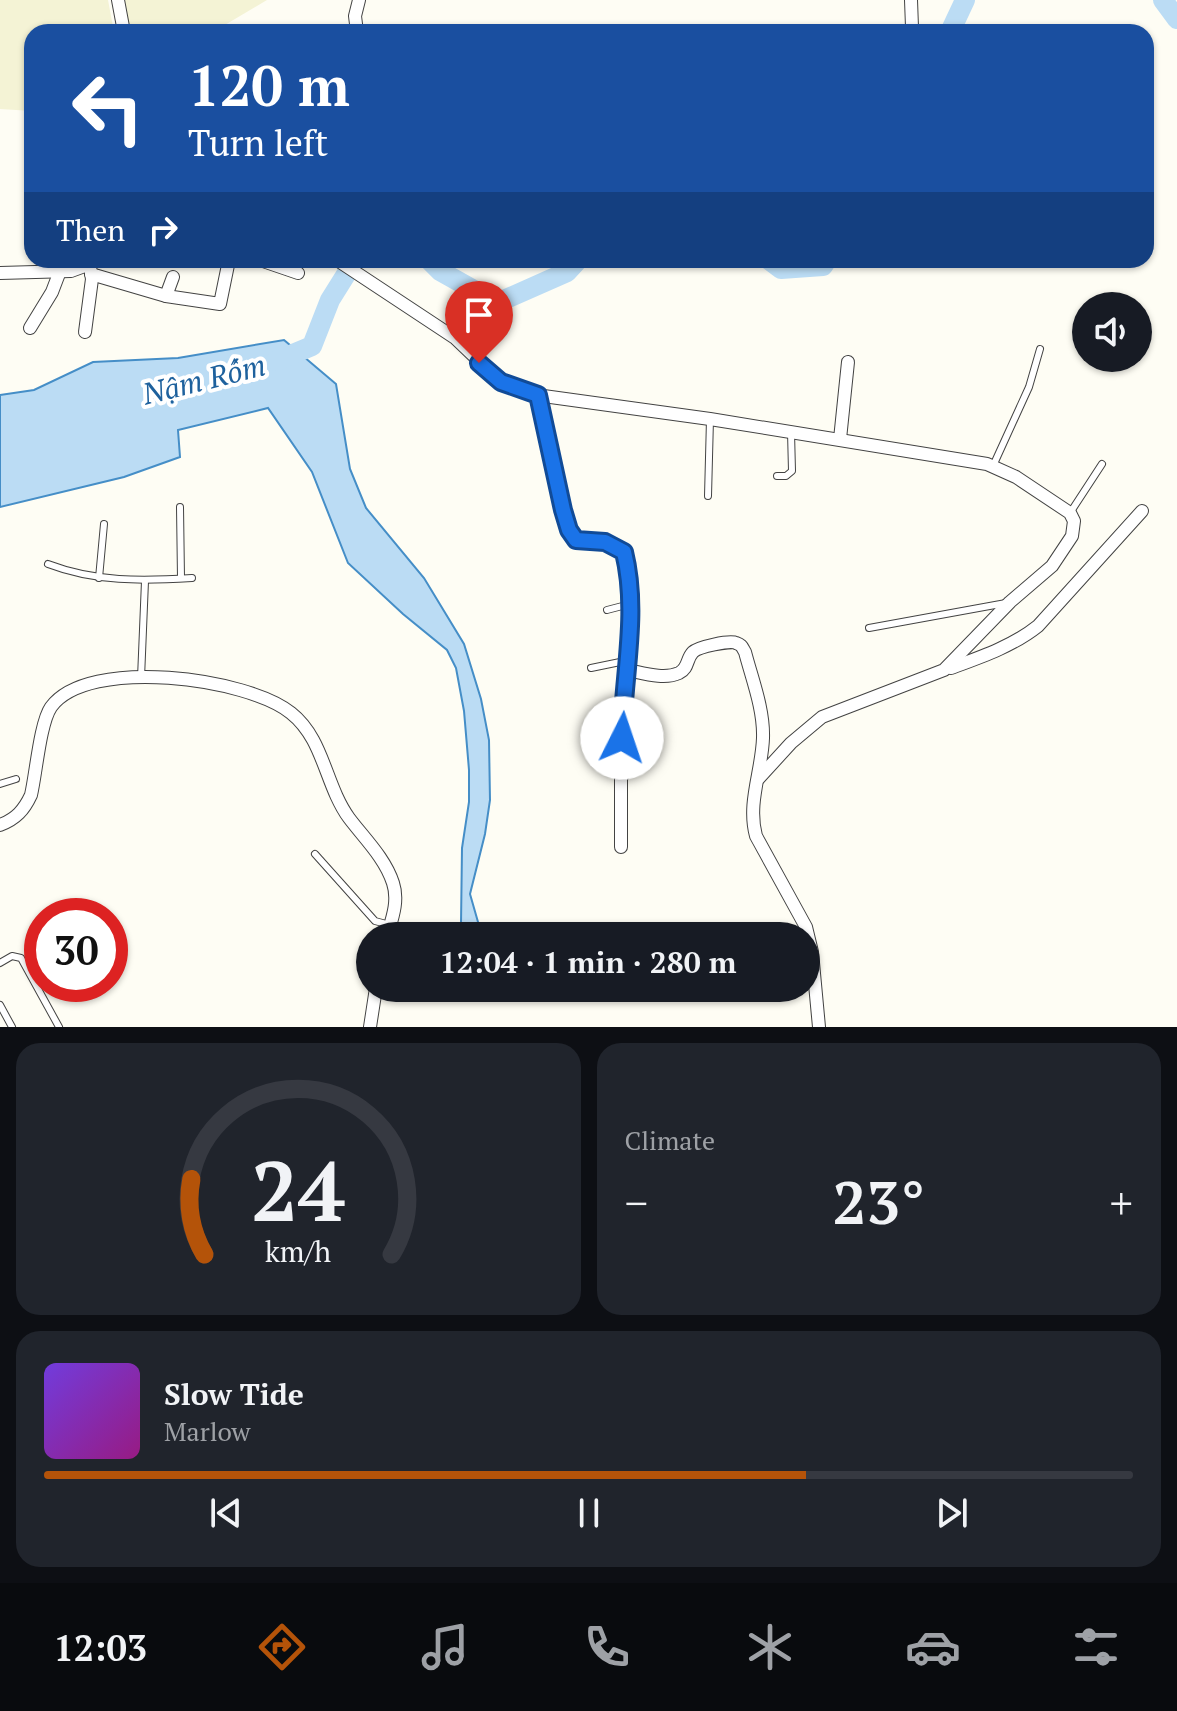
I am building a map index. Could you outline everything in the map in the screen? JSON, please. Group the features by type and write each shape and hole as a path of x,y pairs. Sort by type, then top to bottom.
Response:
{"street":[{"path":"118,0 122,24"},
{"path":"356,24 359,0"},
{"path":"911,0 912,24"},
{"path":"0,273 78,268"},
{"path":"85,332 90,268"},
{"path":"95,268 166,296 220,304 227,268"},
{"path":"283,268 298,273"},
{"path":"349,268 455,338 501,382 538,395 971,460 1016,477 1070,513 1074,521 1072,536 1052,566 1010,602 944,670"},
{"path":"30,328 52,292 60,271"},
{"path":"166,296 173,277"},
{"path":"840,439 848,362"},
{"path":"538,395 569,530 576,540 605,542 624,552 629,571 628,665 622,725 622,738 627,748 621,847"},
{"path":"759,778 791,743 822,717 995,651 1026,636 1142,511"},
{"path":"628,665 655,675 674,674 686,667 692,653 697,650 730,642 741,646 745,652 763,727 759,778 752,801 752,822 756,836 806,927 812,952 819,1027"},
{"path":"0,825 20,814 31,795 46,716 70,689 100,680 141,678 202,683 250,692 276,702 299,721 316,743 348,816 389,871 396,901 391,922"},
{"path":"370,1027 374,1002"}],"lane":[{"path":"990,465 1029,387 1040,349"},
{"path":"708,496 710,419"},
{"path":"777,476 786,476 792,471 791,432"},
{"path":"1070,513 1102,464"},
{"path":"180,507 181,578"},
{"path":"99,578 104,524"},
{"path":"48,564 75,574 99,578 145,581 192,578"},
{"path":"141,678 145,581"},
{"path":"869,628 1010,602"},
{"path":"607,610 630,604"},
{"path":"591,668 628,665"},
{"path":"591,753 624,765"},
{"path":"0,784 16,779"},
{"path":"315,854 377,922"},
{"path":"0,963 12,956 21,958 59,1027"},
{"path":"0,1005 12,1027"}],"green space":[{"path":"0,0 108,0 112,24 24,24 24,110 0,109"},
{"path":"123,0 267,0 226,24 128,24"}],"water":[{"path":"284,340 336,384 350,469 366,508 424,578 464,644 481,699 489,740 490,800 470,894 478,922 461,922 462,848 469,802 469,770 464,711 456,668 447,650 348,563 312,472 268,408 178,430 180,457 124,477 0,507 0,395 34,390 93,362 178,358"}],"waterway":[{"name":"Nậm Rốm","path":"954,24 965,0"},
{"name":"Nậm Rốm","path":"1163,0 1177,19"},
{"name":"Nậm Rốm","path":"276,361 312,346 330,300 350,268"},
{"name":"Nậm Rốm","path":"437,268 497,303 571,268"},
{"name":"Nậm Rốm","path":"780,268 795,268"}],"route":[{"path":"479,363 501,382 538,395 563,510 569,530 576,540 605,542 624,552 629,571 630,604 622,738"}]}
